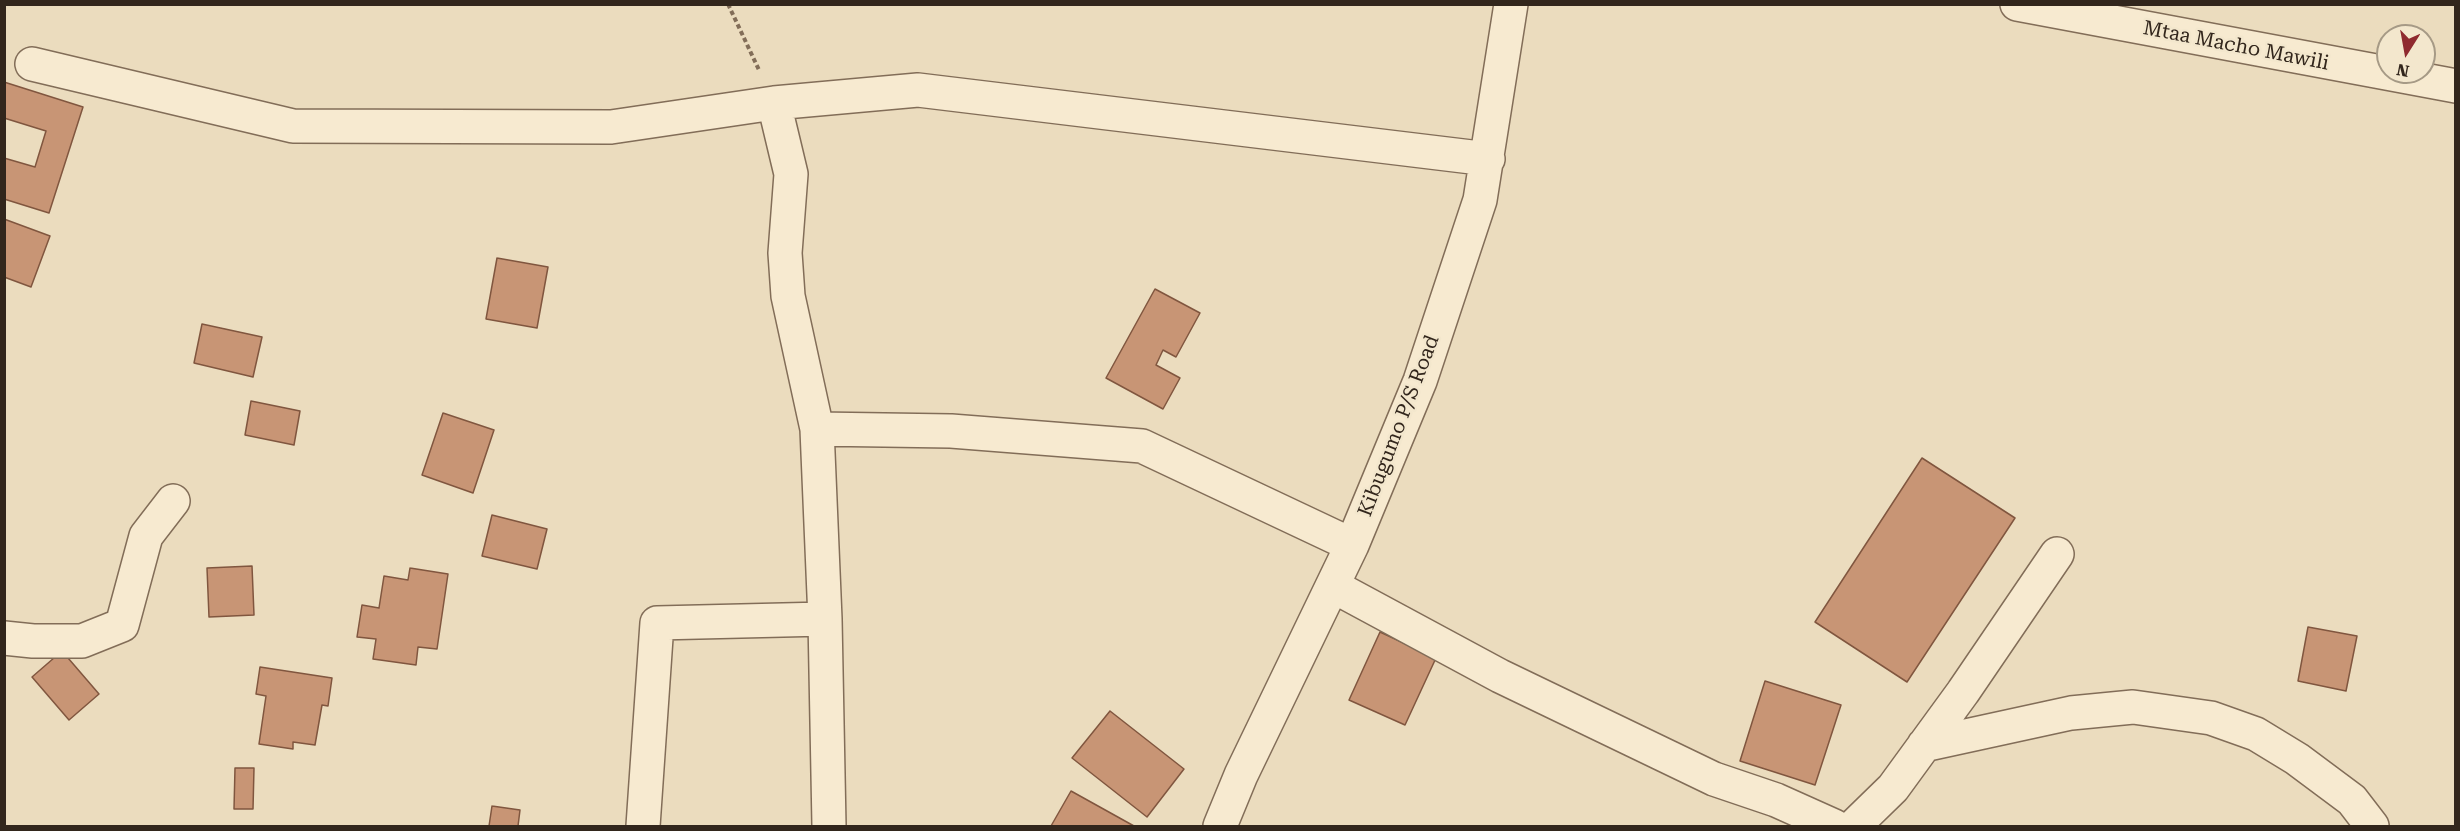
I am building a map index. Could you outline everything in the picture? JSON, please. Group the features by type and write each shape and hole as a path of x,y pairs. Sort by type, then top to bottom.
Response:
{"street":[{"name":"Kibugumo P/S Road","path":"1220,826 1241,774 1352,545 1420,381 1480,200 1511,4"},
{"name":"Mtaa Macho Mawili","path":"2017,4 2456,86"},
{"path":"32,64 293,126 611,127 774,103 918,90 1488,159"},
{"path":"774,103 791,174 785,253 788,296 817,429 825,619 829,826"},
{"path":"817,429 951,431 1142,446 1352,545"},
{"path":"4,638 33,641 82,641 122,625 146,536 173,501"},
{"path":"1854,826 1893,788 2057,554"},
{"path":"1333,586 1500,676 1714,779 1776,800 1834,826"},
{"path":"643,826 657,622 825,619"},
{"path":"1924,745 2071,713 2133,707 2211,718 2256,734 2297,759 2352,800 2372,826"}],"path":[{"path":"728,4 774,103"}],"building":[{"path":"4,82 83,107 49,213 4,199 4,158 35,167 46,131 4,118"},
{"path":"4,219 50,236 31,287 4,277"},
{"path":"497,258 548,267 537,328 486,319"},
{"path":"1155,289 1200,313 1176,357 1163,350 1156,365 1180,378 1163,409 1106,378"},
{"path":"202,324 262,337 253,377 194,363"},
{"path":"251,401 300,411 294,445 245,435"},
{"path":"443,413 494,430 473,493 422,475"},
{"path":"1922,458 2015,518 1907,682 1815,622"},
{"path":"492,515 547,529 537,569 482,556"},
{"path":"252,566 254,615 209,617 207,568"},
{"path":"410,568 448,574 437,649 418,647 416,665 373,659 376,639 357,637 362,605 379,608 384,576 408,580"},
{"path":"2308,627 2357,636 2346,691 2298,681"},
{"path":"1380,632 1436,658 1405,725 1349,700"},
{"path":"62,651 99,694 69,720 32,677"},
{"path":"260,667 332,678 328,706 322,705 315,745 293,742 293,749 259,744 266,696 256,694"},
{"path":"1765,681 1841,705 1815,785 1740,761"},
{"path":"1110,711 1184,769 1147,817 1072,758"},
{"path":"235,768 254,768 253,809 234,809"},
{"path":"1071,791 1134,826 1051,826"},
{"path":"492,806 520,810 518,826 489,826"}]}
